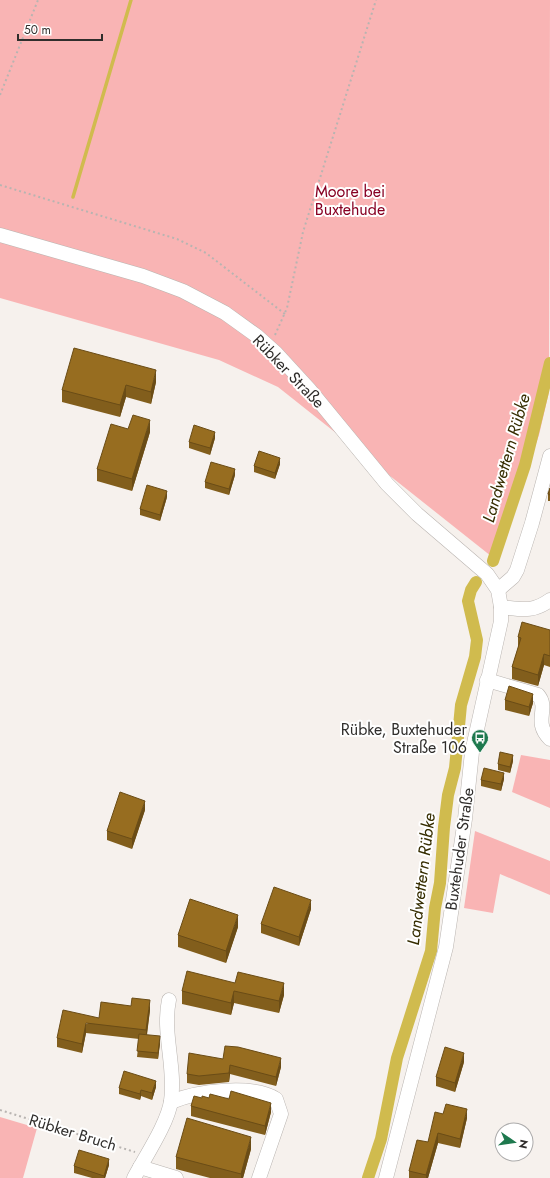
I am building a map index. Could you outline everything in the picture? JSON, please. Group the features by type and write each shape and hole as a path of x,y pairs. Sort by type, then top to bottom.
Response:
{"street":[{"name":"Rübker Straße","path":"0,235 135,274 183,291 225,313 268,345 309,389 387,484 445,538"},
{"path":"498,590 510,581 517,570 532,523 550,456"},
{"name":"Buxtehuder Straße","path":"386,1178 446,947 465,819 472,752 501,621 501,607 498,590 487,574 445,538"},
{"path":"501,607 526,610 536,609 550,600"},
{"path":"487,680 538,695 543,700 544,708 541,722 544,733 550,739"},
{"path":"169,1000 166,1016 172,1083 171,1102 164,1122 140,1167 176,1178"},
{"path":"171,1102 184,1096 214,1092 240,1091 269,1095 276,1099 280,1114 259,1178"}],"path":[{"path":"0,95 38,0"},
{"path":"268,345 275,335 285,314 303,232 376,0"},
{"path":"0,185 177,239 206,253 285,314"},
{"name":"Rübker Bruch","path":"0,1110 140,1167"}],"green space":[{"name":"Moore bei Buxtehude","path":"0,0 550,0 549,392 539,435 496,560 278,387 219,360 0,298"},
{"path":"521,755 550,760 550,808 512,792"},
{"path":"475,831 550,861 550,895 500,874 493,913 464,908"},
{"path":"0,1117 37,1128 23,1178 0,1178"}],"building":[{"path":"74,348 156,370 151,392 126,385 120,405 62,390"},
{"path":"133,415 150,420 132,479 97,469 111,424 128,429"},
{"path":"194,425 215,432 210,448 189,442"},
{"path":"259,451 280,458 275,473 254,466"},
{"path":"211,462 235,469 229,489 205,482"},
{"path":"147,485 167,491 160,515 140,509"},
{"path":"522,622 550,630 550,656 544,654 538,675 512,667 521,638 518,637"},
{"path":"509,686 533,694 529,707 505,700"},
{"path":"500,752 513,755 510,767 498,764"},
{"path":"484,768 504,773 501,784 481,780"},
{"path":"120,792 145,801 132,839 107,831"},
{"path":"274,887 311,900 299,937 261,924"},
{"path":"190,899 238,915 226,951 178,935"},
{"path":"187,971 235,983 238,972 284,983 279,1001 234,991 231,1003 182,991"},
{"path":"132,998 150,1000 146,1030 86,1023 82,1044 57,1038 63,1010 99,1018 101,1002 131,1006"},
{"path":"139,1034 160,1036 158,1053 137,1051"},
{"path":"225,1046 238,1047 281,1058 276,1077 230,1065 229,1073 199,1076 187,1074 189,1053 223,1059"},
{"path":"445,1047 464,1053 455,1083 436,1077"},
{"path":"124,1071 156,1081 152,1093 141,1090 140,1094 119,1088"},
{"path":"231,1091 271,1103 265,1126 191,1106 194,1096 209,1098 210,1094 229,1099"},
{"path":"446,1104 467,1109 460,1139 438,1133 426,1175 409,1171 417,1140 428,1142 435,1112 443,1114"},
{"path":"187,1118 251,1137 241,1174 176,1157"},
{"path":"79,1150 109,1159 104,1176 74,1166"}],"waterway":[{"path":"73,197 131,0"},
{"name":"Landwettern Rübke","path":"493,561 525,465 550,363"},
{"name":"Landwettern Rübke","path":"368,1178 381,1139 397,1058 431,951 435,908 440,883 444,827 448,795 455,768 461,705 475,657 477,640 468,601 471,590 476,582"}],"place":[{"name":"Rübke, Buxtehuder Straße 106","path":"480,753"}]}
